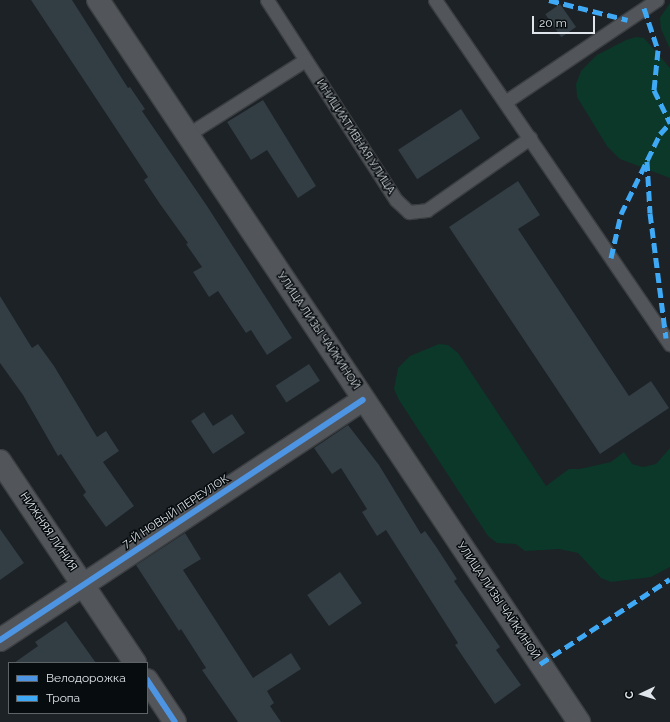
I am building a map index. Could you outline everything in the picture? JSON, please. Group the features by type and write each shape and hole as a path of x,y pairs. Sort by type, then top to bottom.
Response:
{"main road":[{"name":"УЛИЦА ЛИЗЫ ЧАЙКИНОЙ","path":"98,0 579,722"},
{"name":"7-Й НОВЫЙ ПЕРЕУЛОК","path":"0,640 364,400"},
{"name":"НИЖНЯЯ ЛИНИЯ","path":"0,461 134,662"},
{"path":"148,682 175,722"}],"lane":[{"name":"ИНИЦИАТИВНАЯ УЛИЦА","path":"267,0 396,200 409,212 427,210 530,138"},
{"path":"435,0 670,344"},
{"path":"505,102 657,0"},
{"path":"187,134 305,60"}],"green space":[{"path":"670,3 670,49 661,29 660,18"},
{"path":"636,37 644,38 670,68 670,178 620,159 607,146 577,97 576,84 581,71 597,55 626,40"},
{"path":"439,344 448,345 458,353 546,486 569,469 580,469 611,462 624,452 632,464 643,467 656,464 670,448 670,567 651,577 611,582 601,578 578,553 559,549 525,551 516,544 497,543 488,536 399,400 394,389 398,368 410,356"}],"building":[{"path":"31,0 72,0 128,88 130,87 145,109 142,111 207,206 292,338 267,355 251,330 246,333 218,291 209,297 193,272 202,267 186,244 188,243 144,180 148,177"},
{"path":"560,4 576,27 561,37 545,14"},
{"path":"263,100 316,186 298,198 267,150 251,160 227,122"},
{"path":"461,109 480,138 417,179 398,150"},
{"path":"518,181 540,215 518,229 629,396 651,381 669,408 600,454 449,227"},
{"path":"0,296 32,348 38,344 54,366 97,437 106,431 119,451 103,462 134,506 106,527 83,495 86,492 61,454 58,456 23,395 0,363"},
{"path":"309,364 320,381 286,403 275,386"},
{"path":"204,412 213,426 232,414 245,433 213,454 191,421"},
{"path":"348,425 379,465 421,534 425,531 437,548 457,579 454,581 500,647 496,650 521,685 495,704 455,645 458,643 386,530 377,536 362,512 367,509 341,468 332,474 314,448"},
{"path":"0,529 24,563 0,580"},
{"path":"185,533 201,559 183,570 253,678 291,653 301,669 267,691 274,703 270,706 281,722 238,722 202,670 206,668 181,629 179,631 136,565"},
{"path":"340,572 362,603 329,626 307,595"},
{"path":"66,621 95,662 15,662 38,646 35,642"}],"marked path":[{"path":"549,0 628,20"},
{"path":"644,8 658,50 654,90 670,123"},
{"path":"611,258 621,214 660,134 670,123"},
{"path":"647,161 650,213 666,338"},
{"path":"540,664 670,579"}],"cycle path":[{"path":"0,640 363,400"},
{"path":"148,682 175,722"}]}
